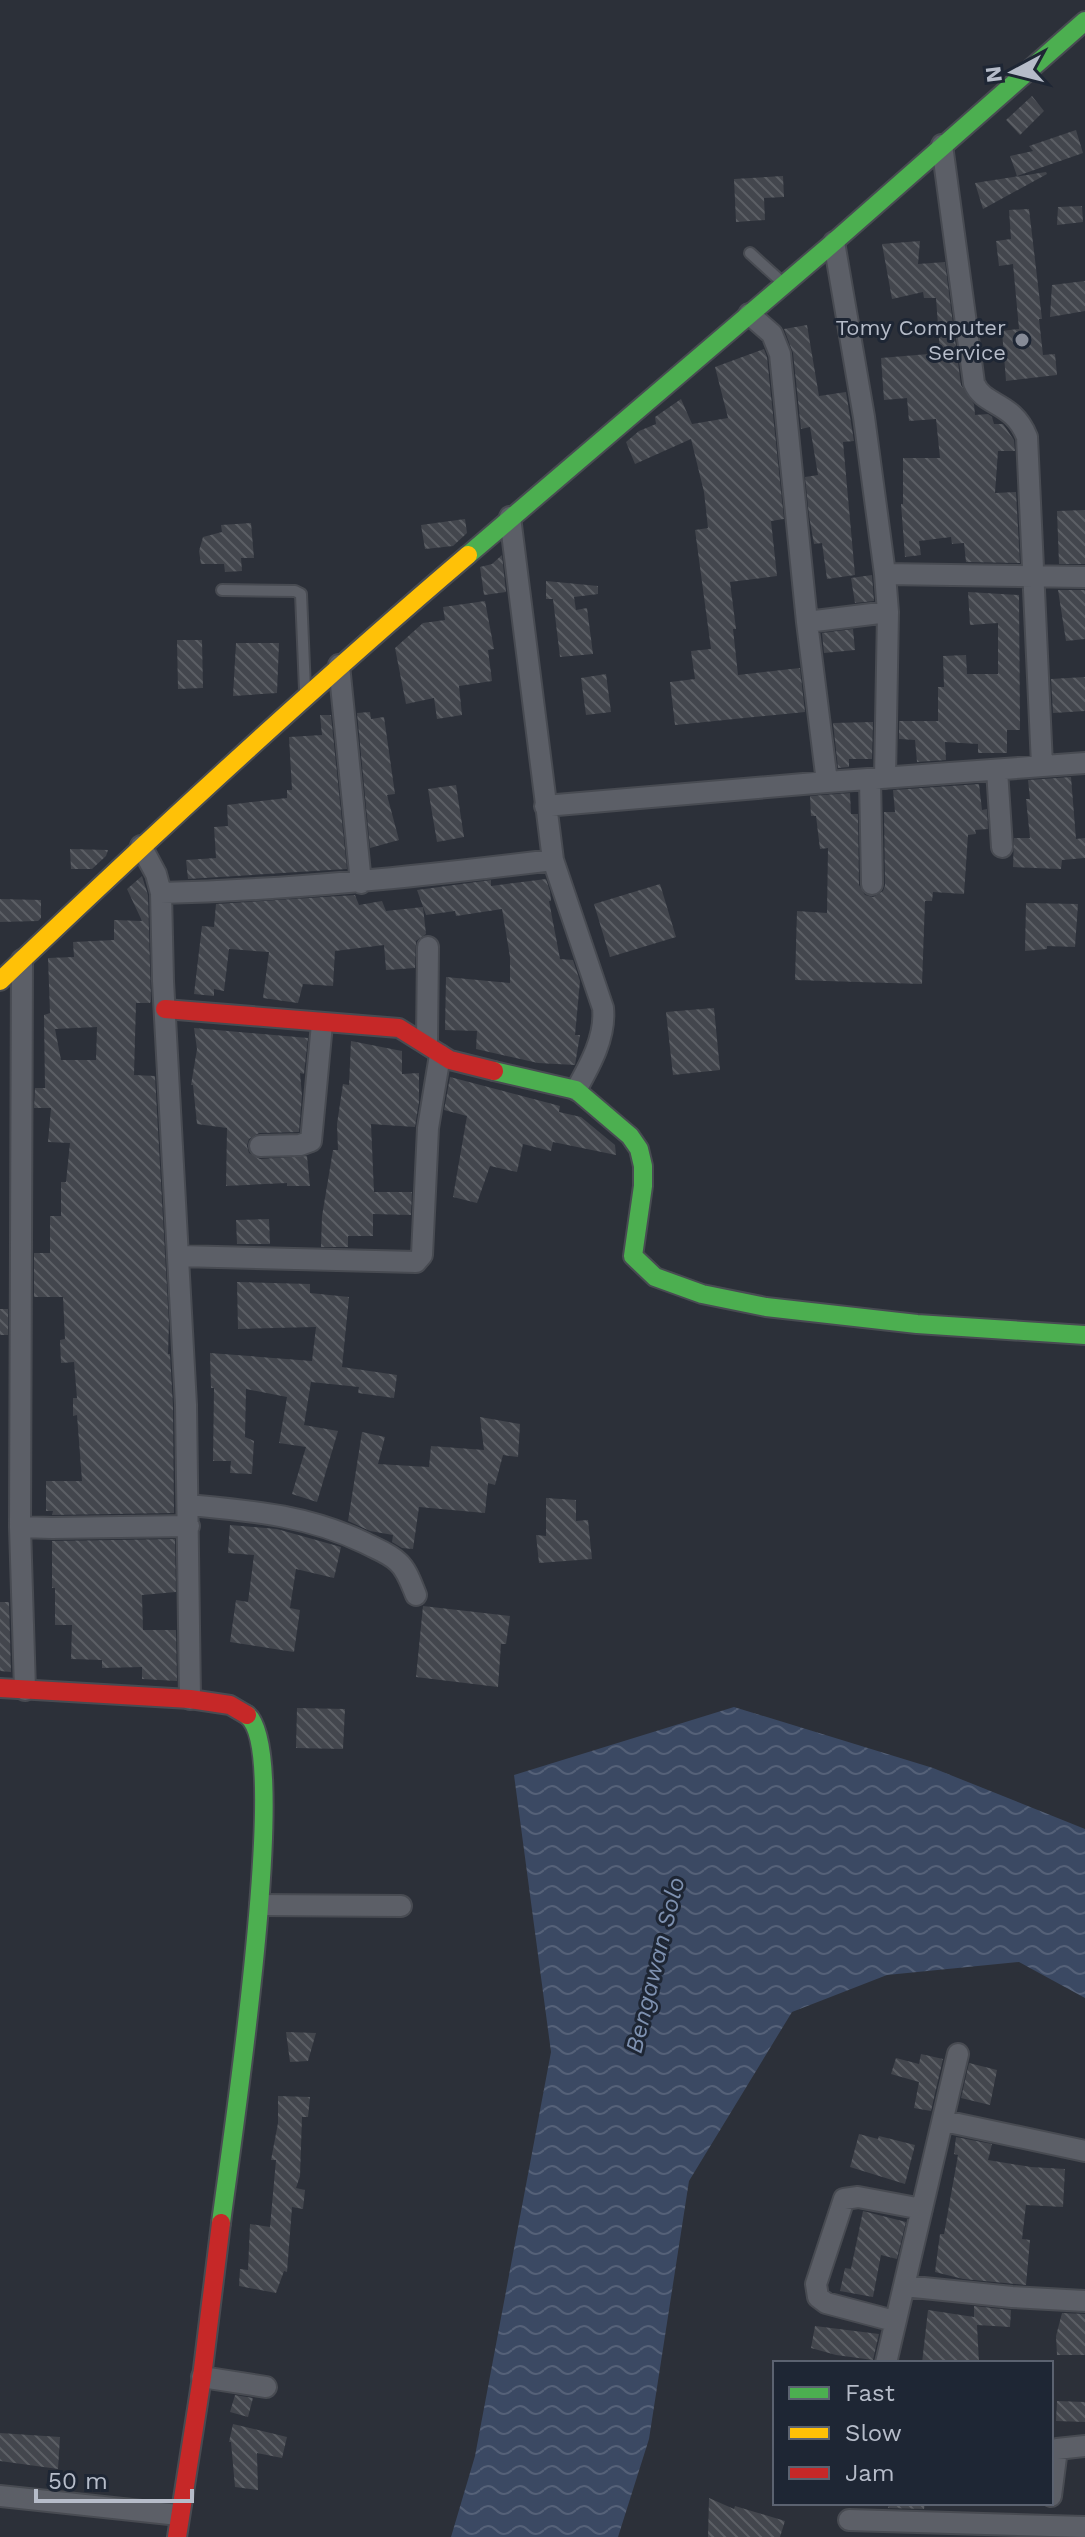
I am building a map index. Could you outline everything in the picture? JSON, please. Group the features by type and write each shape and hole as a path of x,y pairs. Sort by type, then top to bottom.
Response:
{"street":[{"path":"0,981 141,846 339,665 834,242 1085,21"},
{"path":"942,145 974,383 980,393 1017,417 1027,437 1042,765"},
{"path":"834,242 864,417 888,612 872,884"},
{"path":"749,314 772,334 780,354 807,622 827,782"},
{"path":"510,517 553,860 603,1008 604,1028 576,1090"},
{"path":"885,574 1085,577"},
{"path":"807,622 888,612"},
{"path":"339,665 361,883"},
{"path":"545,806 1085,763"},
{"path":"997,770 1002,847"},
{"path":"141,846 156,874 161,893 189,1505 190,1699"},
{"path":"161,893 259,891 361,883 553,860"},
{"path":"179,1256 416,1262 422,1255 433,1048 428,947"},
{"path":"22,960 20,1527 25,1690"},
{"path":"165,1009 399,1028 450,1060 576,1090 615,1122 639,1149 643,1186 632,1246 635,1264 643,1272 680,1288 743,1305 870,1320 1085,1335"},
{"path":"260,1146 300,1145 311,1141 322,1024"},
{"path":"189,1505 276,1514 310,1521 351,1537 398,1562 408,1575 416,1595"},
{"path":"20,1527 189,1526"},
{"path":"0,1688 190,1699 230,1705 246,1712 259,1732 265,1815 260,1905 202,2377 177,2537"},
{"path":"260,1905 401,1906"},
{"path":"886,2361 958,2054"},
{"path":"944,2121 1085,2151"},
{"path":"894,2321 826,2303 818,2297 816,2284 844,2199 858,2197 922,2209"},
{"path":"904,2286 1085,2301"},
{"path":"202,2377 266,2387"},
{"path":"1053,2480 1057,2449 1085,2446"},
{"path":"0,2496 179,2515"},
{"path":"1047,2527 1050,2505"},
{"path":"849,2520 1085,2527"}],"lane":[{"path":"750,253 784,285"},
{"path":"222,590 295,591 301,594 305,696"}],"water":[{"name":"Bengawan Solo","path":"734,1707 933,1768 1085,1829 1085,1998 1019,1962 887,1975 792,2012 689,2181 649,2439 618,2537 451,2537 475,2456 551,2052 514,1775"}],"building":[{"path":"1032,96 1044,111 1020,135 1006,120"},
{"path":"1076,130 1083,153 1017,176 1010,156 1033,151 1029,146"},
{"path":"1047,174 983,209 975,183"},
{"path":"783,176 784,197 764,198 765,220 736,222 734,179"},
{"path":"1082,206 1083,222 1057,225 1058,207"},
{"path":"1029,209 1042,319 1039,319 1043,355 1055,354 1057,375 1006,381 1002,331 1019,329 1013,264 999,266 996,241 1011,239 1009,210"},
{"path":"920,241 918,264 945,262 961,385 974,404 975,415 988,414 994,424 1003,424 1014,440 1015,451 998,451 995,493 1016,492 1020,563 966,562 964,543 952,544 951,537 919,541 921,555 905,557 901,504 903,458 940,458 936,419 909,421 907,398 884,400 881,358 940,353 936,298 924,298 923,292 892,299 882,244"},
{"path":"1085,281 1085,311 1050,317 1052,285"},
{"path":"807,325 819,396 846,392 854,441 843,442 855,575 827,579 822,543 814,544 809,516 805,477 818,475 810,427 801,429 793,353 784,329"},
{"path":"764,349 784,519 771,521 777,576 730,582 738,675 800,668 805,712 675,725 670,682 695,679 691,651 711,649 695,530 708,528 704,492 691,439 635,464 626,442 639,431 656,424 655,417 681,399 692,424 728,418 715,367"},
{"path":"1085,510 1085,564 1059,564 1057,511"},
{"path":"465,519 467,533 453,546 425,549 421,525"},
{"path":"251,523 254,558 241,558 242,571 225,572 224,564 201,564 199,551 203,537 222,532 221,525"},
{"path":"502,555 506,592 484,595 480,567 492,564"},
{"path":"872,575 874,601 855,603 851,578"},
{"path":"546,581 598,586 598,594 574,597 576,610 587,608 593,654 560,657 553,599 546,599"},
{"path":"1058,590 1085,590 1085,639 1066,641"},
{"path":"968,592 1019,595 1020,730 1007,730 1007,753 978,753 978,744 945,742 946,760 917,762 915,740 899,739 899,721 938,721 938,687 944,687 943,656 966,655 967,674 998,674 998,623 970,625"},
{"path":"485,601 494,649 488,650 492,681 459,686 462,715 437,719 434,698 406,704 395,648 423,623 445,620 443,607"},
{"path":"853,629 855,650 824,653 822,633"},
{"path":"177,640 202,640 203,688 178,689"},
{"path":"236,643 279,643 277,693 233,696"},
{"path":"606,674 611,712 586,715 581,678"},
{"path":"1085,677 1085,711 1053,713 1051,679"},
{"path":"370,712 371,719 384,717 395,794 387,795 399,840 370,848 357,713"},
{"path":"320,715 331,715 347,869 188,879 186,860 216,858 214,827 228,826 227,805 287,798 287,790 292,790 289,737 322,735"},
{"path":"873,722 872,759 849,759 849,767 838,768 833,723"},
{"path":"1071,777 1076,839 1085,838 1085,858 1062,860 1061,869 1013,867 1014,838 1030,838 1026,799 1030,799 1028,780"},
{"path":"979,784 982,810 987,809 988,829 975,830 976,834 968,835 964,894 933,892 932,901 925,901 922,984 795,980 797,911 827,913 828,848 820,849 816,816 811,816 810,796 850,793 851,814 858,814 859,885 865,895 873,897 883,891 885,885 884,812 895,812 893,790"},
{"path":"456,785 464,837 437,842 428,789"},
{"path":"70,849 108,850 92,869 71,869"},
{"path":"142,876 148,895 151,1000 150,1003 136,1003 134,1075 155,1076 173,1405 174,1513 52,1515 53,1511 46,1511 46,1481 82,1481 77,1415 73,1416 73,1398 77,1398 74,1362 61,1363 60,1340 65,1339 63,1297 34,1297 34,1253 50,1253 50,1216 61,1216 61,1182 66,1182 70,1143 48,1142 51,1108 34,1108 35,1088 45,1088 44,1015 50,1013 48,958 74,957 73,942 114,940 114,920 142,921 127,889","holes":["97,1027 96,1060 61,1060 55,1029"]},
{"path":"546,879 560,959 573,960 580,981 575,1035 580,1035 575,1065 538,1063 476,1049 477,1031 445,1030 446,977 510,983 510,957 502,909 456,916 455,911 426,915 417,890 491,880 491,886"},
{"path":"660,884 676,937 610,957 594,904"},
{"path":"355,895 359,905 382,901 386,911 423,907 426,934 416,941 415,968 386,970 384,945 335,951 333,986 303,984 298,1003 263,998 269,952 229,949 224,991 214,989 214,996 194,994 202,926 214,927 216,904"},
{"path":"0,899 41,900 41,918 38,921 0,922"},
{"path":"1026,903 1078,904 1075,947 1047,946 1047,949 1025,951"},
{"path":"714,1008 720,1070 673,1075 666,1012"},
{"path":"194,1028 308,1038 304,1074 300,1073 299,1132 259,1133 249,1139 247,1146 249,1153 260,1159 307,1156 310,1186 287,1186 287,1183 226,1186 227,1128 197,1124 191,1085 197,1049"},
{"path":"351,1041 402,1051 402,1074 419,1073 415,1127 371,1124 374,1192 412,1192 411,1215 373,1214 373,1236 348,1236 348,1247 321,1247 322,1216 333,1150 338,1150 337,1124 343,1084 349,1085"},
{"path":"450,1077 560,1106 559,1112 581,1117 615,1145 616,1155 553,1142 551,1151 523,1144 517,1172 490,1166 477,1203 453,1197 467,1116 444,1110"},
{"path":"269,1219 270,1244 237,1244 236,1220"},
{"path":"237,1282 310,1284 310,1293 349,1297 342,1367 397,1375 394,1398 358,1393 359,1387 311,1382 304,1425 338,1431 317,1502 292,1494 306,1447 279,1443 287,1397 246,1389 245,1437 254,1441 252,1474 230,1473 231,1461 213,1461 214,1388 211,1388 210,1353 312,1361 316,1327 238,1329"},
{"path":"0,1309 8,1309 8,1335 0,1335"},
{"path":"480,1417 520,1424 518,1457 503,1455 495,1485 488,1483 485,1513 419,1507 413,1549 402,1548 392,1542 393,1535 370,1531 348,1521 362,1432 385,1437 378,1464 429,1467 431,1446 484,1450"},
{"path":"546,1498 576,1500 576,1521 588,1520 592,1559 539,1563 536,1535 546,1536"},
{"path":"230,1525 277,1529 341,1547 334,1578 296,1569 290,1608 300,1610 294,1652 230,1642 236,1600 248,1602 254,1555 228,1553"},
{"path":"175,1539 176,1592 142,1595 143,1630 176,1630 177,1681 142,1679 142,1667 102,1668 102,1660 71,1659 72,1625 55,1625 52,1541"},
{"path":"0,1602 9,1602 11,1672 0,1671"},
{"path":"423,1606 510,1616 506,1644 501,1644 498,1687 416,1677"},
{"path":"297,1708 345,1709 343,1749 296,1748"},
{"path":"286,2032 316,2033 308,2061 290,2062"},
{"path":"921,2054 943,2059 931,2111 914,2108 919,2082 891,2074 896,2058 919,2064"},
{"path":"969,2063 997,2070 990,2105 961,2098"},
{"path":"278,2096 310,2097 308,2117 302,2117 300,2176 296,2188 305,2190 303,2209 292,2207 287,2272 284,2271 276,2293 239,2286 240,2269 248,2270 250,2224 270,2227 276,2160 271,2160 278,2123"},
{"path":"859,2134 915,2145 905,2184 850,2167"},
{"path":"956,2137 992,2144 988,2160 1065,2169 1063,2207 1026,2205 1022,2239 1030,2240 1026,2285 963,2279 935,2272 940,2234 944,2234 958,2155 954,2154"},
{"path":"863,2211 906,2222 897,2259 881,2255 873,2297 840,2291 845,2268 851,2269"},
{"path":"974,2306 1011,2310 1010,2327 977,2325 979,2361 922,2361 928,2310 974,2317"},
{"path":"1062,2313 1085,2314 1085,2355 1057,2355 1056,2336"},
{"path":"815,2326 879,2334 873,2360 811,2348"},
{"path":"235,2395 253,2398 248,2417 230,2412"},
{"path":"1057,2401 1085,2402 1085,2422 1056,2421"},
{"path":"233,2424 287,2437 282,2458 257,2453 258,2490 235,2487 229,2442"},
{"path":"0,2433 60,2437 58,2469 0,2461"},
{"path":"709,2498 734,2509 735,2506 785,2521 780,2537 708,2537"},
{"path":"889,2505 925,2505 924,2509 888,2508"}],"traffic: fast":[{"path":"468,555 834,242 1085,21"},
{"path":"494,1071 576,1090 630,1136 639,1149 643,1166 633,1256 655,1277 702,1294 766,1307 917,1324 1085,1335"},
{"path":"221,2223 255,1955 261,1872 264,1799 259,1744 247,1715"}],"traffic: slow":[{"path":"0,981 231,765 468,555"}],"traffic: jam":[{"path":"165,1009 399,1028 450,1060 494,1071"},
{"path":"0,1688 190,1699 230,1705 247,1715"},
{"path":"177,2537 202,2377 221,2223"}],"place":[{"name":"Tomy Computer Service","path":"1022,340"}]}
